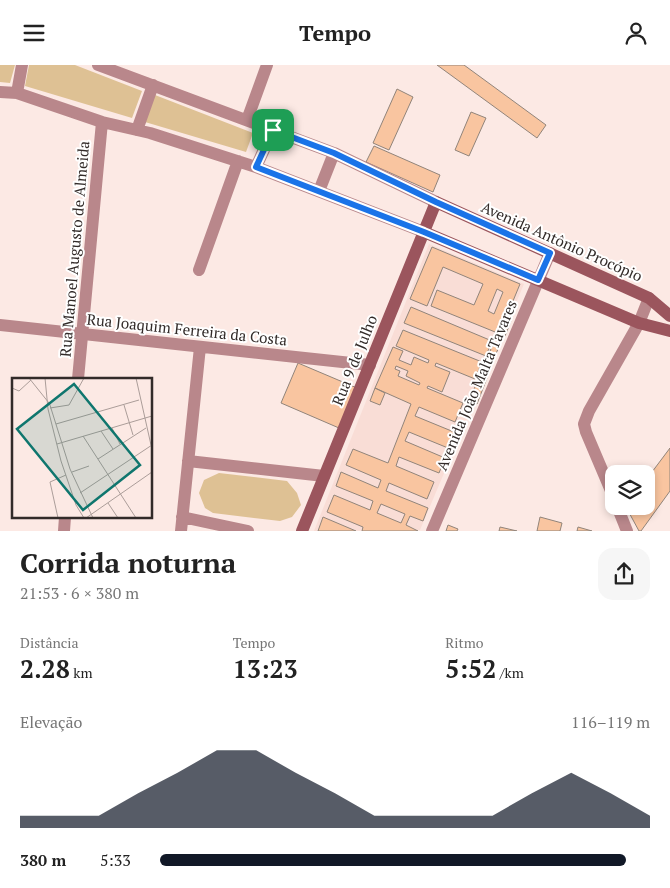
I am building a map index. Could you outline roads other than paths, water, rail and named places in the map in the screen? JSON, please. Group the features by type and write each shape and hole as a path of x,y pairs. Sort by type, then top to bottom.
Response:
{"street":[{"path":"17,93 22,65"},
{"path":"98,65 334,153 436,202"},
{"path":"247,120 267,65"},
{"path":"137,130 152,85"},
{"path":"0,92 17,93 102,122 137,130 256,167 424,232 639,323 670,331"},
{"name":"Rua Manoel Augusto de Almeida","path":"78,378 102,122"},
{"path":"256,167 273,130"},
{"path":"319,191 334,153"},
{"path":"200,270 238,161"},
{"name":"Rua 9 de Julho","path":"302,531 436,202"},
{"name":"Avenida Antônio Procópio","path":"436,202 649,298 670,316"},
{"name":"Avenida João Malta Tavares","path":"432,531 550,253"},
{"path":"605,477 584,424 589,411 639,323 649,298"},
{"name":"Rua Joaquim Ferreira da Costa","path":"0,325 370,365"},
{"path":"200,347 181,524 248,531"},
{"path":"188,461 324,477"},
{"path":"621,515 628,531"},
{"path":"64,531 65,518"}]}
